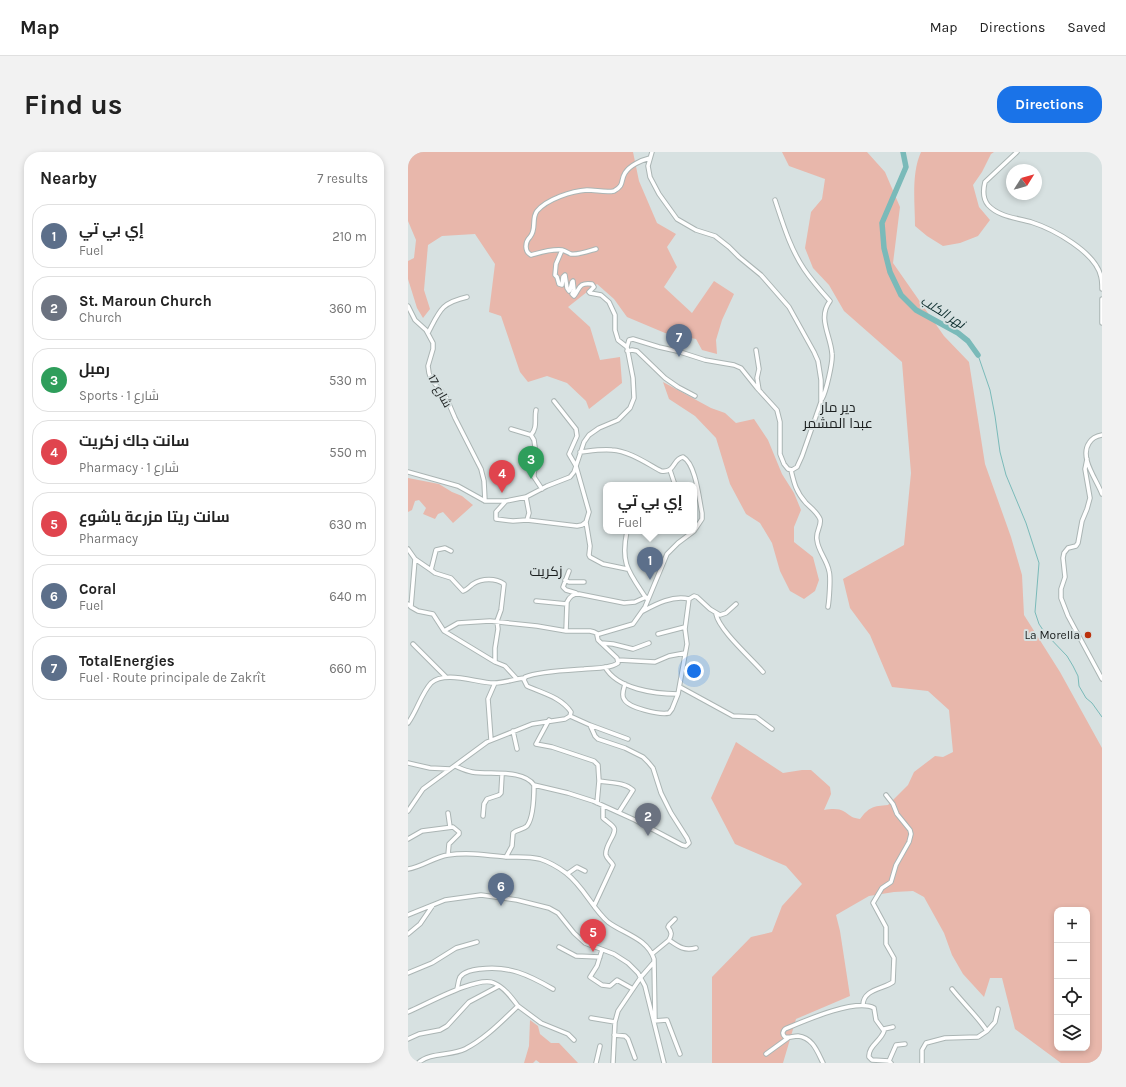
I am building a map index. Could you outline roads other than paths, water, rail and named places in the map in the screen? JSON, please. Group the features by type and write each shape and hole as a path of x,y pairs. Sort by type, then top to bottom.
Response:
{"street":[{"path":"652,152 648,170 650,178 659,194 677,219 696,230 715,236 761,274 789,307 811,345 818,361 821,380 820,402"},
{"path":"1017,152 985,182 984,198 988,205 1003,215 1031,222 1050,230 1078,246 1089,257 1099,271 1102,277 1102,289"},
{"path":"596,249 588,252 573,254 562,250 542,251 531,255 529,253 526,241 534,232 535,214 537,211 555,198 580,191 614,191 622,185 624,175 628,170 637,163 650,158"},
{"path":"775,200 796,255 816,285 830,301 825,309 825,317 832,352 832,360 824,396 820,402 799,464 795,469 791,470"},
{"path":"562,250 555,275 559,284 562,285 563,277 565,275 567,288 569,291 573,281 574,290 572,294 574,296 581,285 593,285 594,288 589,292 601,295 609,302 615,315 615,330 618,340 627,349 637,351 665,378 695,396"},
{"path":"408,306 415,320 428,333 443,307 467,297"},
{"path":"1102,299 1102,323"},
{"name":"شارع 17","path":"428,333 433,343 428,373 446,397 481,469 484,481 485,501"},
{"path":"408,472 458,486 485,501 506,501 526,497 570,477 574,472 584,442 591,433 618,420 630,408 634,398 633,378 627,349 629,340 635,339 654,346 677,351 705,360 734,365 744,371 759,391 777,410 780,422 780,454 784,464 791,470 795,486 820,520 816,533 816,539 829,571 828,607"},
{"path":"756,350 759,368 759,391"},
{"path":"554,401 576,429 576,436 569,454 576,466 589,512 586,522 590,546 590,557 603,564 627,569"},
{"path":"531,435 534,432 536,423 534,416 536,410"},
{"path":"511,429 531,435 534,440 538,461 534,477 542,489"},
{"path":"1102,435 1097,436 1088,444 1086,454 1090,470 1102,494"},
{"path":"580,452 606,449 616,450 630,455 661,471 670,470 678,458 685,458 690,463 695,482"},
{"path":"1087,460 1085,469 1090,498 1082,521 1078,543 1076,546 1067,550 1063,558 1065,577 1060,594 1068,616 1102,679"},
{"path":"670,470 674,482"},
{"path":"697,492 702,513 702,519 697,526"},
{"path":"526,497 529,513 527,520"},
{"path":"506,501 496,512 496,519 513,521 527,520 577,526 586,522"},
{"path":"627,534 624,550 627,569 647,599"},
{"path":"444,630 458,623 497,621 538,626 566,632 590,631 598,634 632,624 642,612 667,554 690,534"},
{"path":"431,570 436,550 445,548 451,551"},
{"path":"408,549 415,559 434,573 450,578 463,591 475,582 487,579 504,584 502,603 497,621 498,629 495,648 495,662"},
{"path":"415,559 409,606 418,611 433,614 444,630 495,662 505,666 516,678"},
{"path":"569,571 564,587 566,590 576,594 624,603 647,599"},
{"path":"566,580 569,582 584,582"},
{"path":"566,632 567,604 569,597 576,594"},
{"path":"642,612 658,603 668,600 689,599 694,596 716,614 720,615 726,613 736,604"},
{"path":"625,684 623,696 626,702 632,706 666,714 671,712 680,687 687,644 685,627 689,599"},
{"path":"536,601 567,604"},
{"path":"716,614 717,621 725,631 763,672"},
{"path":"658,634 685,627"},
{"path":"598,634 597,639 618,660 655,662 669,656 685,653"},
{"path":"600,642 633,649 649,643"},
{"path":"413,644 446,678"},
{"path":"408,723 430,684 438,679 446,678 495,683 560,670 616,665 618,660"},
{"path":"605,667 608,674 641,691 678,694"},
{"path":"524,678 527,686 561,701 570,709 570,716"},
{"path":"491,740 488,699 495,683"},
{"path":"680,687 733,716 756,717 772,729"},
{"path":"408,811 423,789 491,740 513,730 532,724 549,720 565,719 570,716"},
{"path":"570,716 628,739"},
{"path":"549,720 536,744 552,747 594,761 598,765 599,781 597,803"},
{"path":"455,766 471,772 502,775 513,774 528,779 534,785 568,792 619,812 686,846 689,843 687,838 671,813 661,793 653,768 643,758 625,748 598,740 590,725"},
{"path":"513,730 517,749"},
{"path":"408,763 430,768 450,769"},
{"path":"483,816 486,799 501,794 502,775"},
{"path":"599,781 619,783 633,790 619,812"},
{"path":"506,857 512,846 513,833 517,829 524,828 528,823 533,803 534,785"},
{"path":"863,1005 863,1002 870,992 893,982 894,958 886,944 886,927 873,903 880,891 891,882 896,865 909,842 911,834 910,830 897,814 893,804 886,795"},
{"path":"594,906 613,865 606,855 609,842 615,832 615,829 603,818 603,806"},
{"path":"448,813 450,827"},
{"path":"408,839 422,831 450,827 458,830 459,834 449,844 448,855"},
{"path":"408,869 448,855 470,854 538,858 548,862 567,874 609,922 646,945 652,954 654,962 654,1021"},
{"path":"567,874 577,867 585,871"},
{"path":"408,916 445,900 481,895 537,905 554,910 578,938 602,950 614,954 628,963 642,977 664,1063"},
{"path":"408,934 420,924 433,904"},
{"path":"652,954 672,936 671,930 668,928 675,919"},
{"path":"669,940 680,948 686,950 696,948"},
{"path":"408,973 432,963 456,948 477,942"},
{"path":"559,947 576,956 600,958"},
{"path":"602,950 597,966 590,977 602,985 610,986 617,980 633,989"},
{"path":"613,1063 615,1022 618,1011 654,962"},
{"path":"457,989 460,977 466,972 469,970 488,968 508,969 535,979 553,989"},
{"path":"408,1012 457,989 482,981 494,982 518,1006 541,1023 568,1034 574,1040"},
{"path":"408,1039 416,1034 440,1030 447,1026 469,1002 499,986"},
{"path":"952,989 968,1009 980,1020 987,1031"},
{"path":"788,1038 783,1034 785,1029 828,1012 863,1005 874,1008 876,1020 884,1029"},
{"path":"418,1063 427,1058 453,1053 467,1048 518,1006"},
{"path":"922,1063 922,1050 926,1043 952,1038 978,1037 987,1031 995,1022 998,1009"},
{"path":"591,1018 615,1022"},
{"path":"654,1021 667,1020 680,1054"},
{"path":"884,1029 893,1027"},
{"path":"884,1029 882,1036 870,1049 870,1059 890,1062 896,1045 905,1044"},
{"path":"614,1035 625,1036 628,1039 635,1058"},
{"path":"766,1054 788,1038 796,1036 807,1039 813,1044 823,1063"},
{"path":"596,1063 600,1046"}],"waterway":[{"name":"نهر الكلب","path":"903,152 906,167 882,223 884,248 890,272 901,295 916,310 958,333 968,341 978,355"},
{"path":"978,355 990,390 1000,452 1006,475 1026,523 1039,563 1035,612 1039,624 1045,633 1067,656 1078,676 1079,686 1086,698 1092,703 1102,717"}],"place":[{"name":"TotalEnergies","path":"679,357"},
{"name":"رمبل","path":"531,479"},
{"name":"سانت جاك زكريت","path":"502,493"},
{"name":"إي بي تي","path":"650,580"},
{"name":"La Morella","path":"1088,635"},
{"name":"St. Maroun Church","path":"648,836"},
{"name":"Coral","path":"501,906"},
{"name":"سانت ريتا مزرعة ياشوع","path":"593,952"}],"district":[{"name":"دير مار عبدا المشمر","path":"838,416"},
{"name":"زكريت","path":"546,571"}]}
